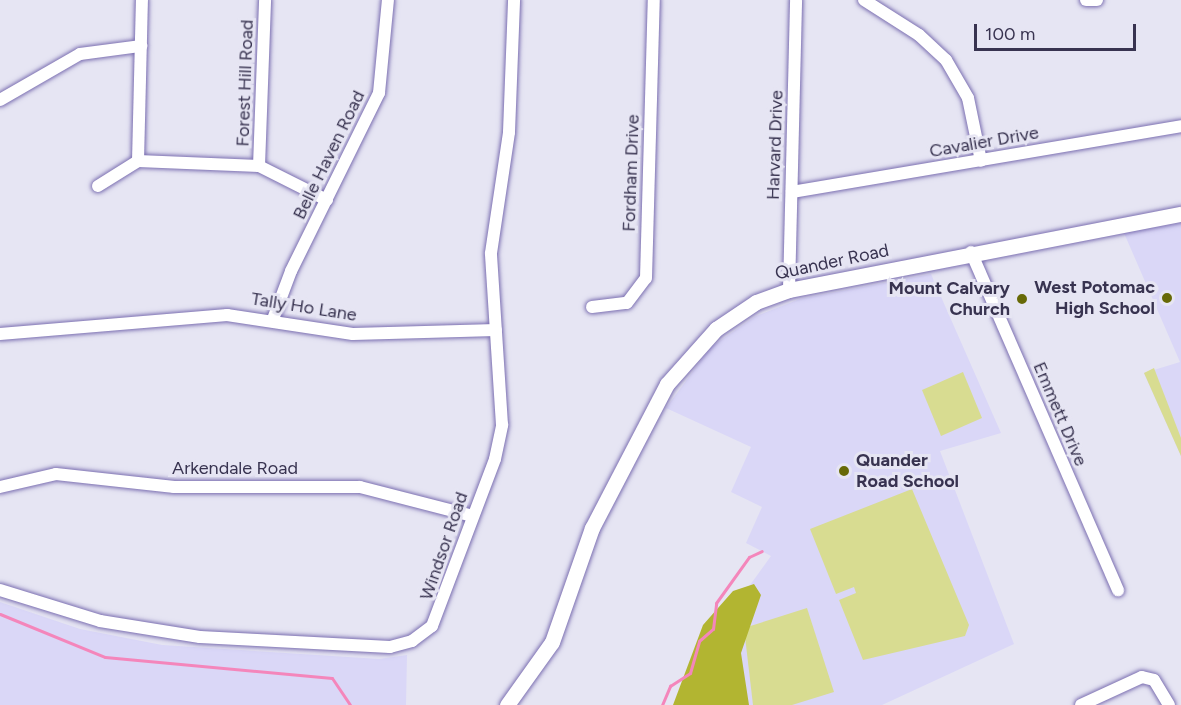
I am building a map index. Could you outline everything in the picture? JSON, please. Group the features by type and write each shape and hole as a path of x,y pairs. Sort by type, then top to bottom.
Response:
{"street":[{"path":"138,161 142,0"},
{"name":"Forest Hill Road","path":"259,166 265,0"},
{"name":"Belle Haven Road","path":"273,319 379,93 388,0"},
{"name":"Windsor Road","path":"0,590 136,629 390,647 412,641 438,618 469,515 495,459 502,425 491,253 509,122 514,0"},
{"name":"Fordham Drive","path":"592,307 627,303 646,278 654,0"},
{"name":"Harvard Drive","path":"789,290 796,0"},
{"path":"864,0 919,35 946,60 968,98 981,161"},
{"path":"1086,0 1097,0"},
{"path":"0,100 80,54 141,46"},
{"name":"Cavalier Drive","path":"792,192 1181,126"},
{"path":"98,186 138,161 259,166 327,200"},
{"name":"Quander Road","path":"507,705 552,642 592,528 667,384 716,329 756,302 789,290 971,252 1181,214"},
{"name":"Emmett Drive","path":"971,252 1118,590"},
{"name":"Tally Ho Lane","path":"0,334 189,316 273,319 353,334 496,330"},
{"name":"Arkendale Road","path":"0,488 56,474 174,488 360,487 469,515"},
{"path":"1081,705 1143,671 1154,680 1169,705"}],"shaded area":[{"name":"West Potomac High School","path":"1181,223 1181,456 1144,373 1180,362 1124,233"},
{"name":"Quander Road School","path":"931,274 1001,433 940,451 1014,644 882,705 721,705 692,665 771,556 746,543 762,507 731,492 751,447 666,408 711,347 756,316 800,299"},
{"path":"754,584 761,595 741,653 749,705 673,705 703,625 733,591"},
{"path":"0,602 80,629 162,645 379,659 407,655 406,705 0,705"}],"green space":[{"path":"1154,368 1181,438 1181,456 1144,373"},
{"path":"963,372 982,418 941,436 922,390"},
{"path":"912,489 969,625 965,636 863,660 839,600 856,593 854,587 836,594 810,529"},
{"path":"807,608 834,692 792,705 753,705 744,628"}],"waterway":[{"path":"662,705 670,686 690,673 699,641 713,629 716,603 749,557 762,551"},
{"path":"0,614 105,657 332,678 350,705"}],"place":[{"name":"West Potomac High School","path":"1167,298"},
{"name":"Mount Calvary Church","path":"1022,299"},
{"name":"Quander Road School","path":"844,471"}]}
